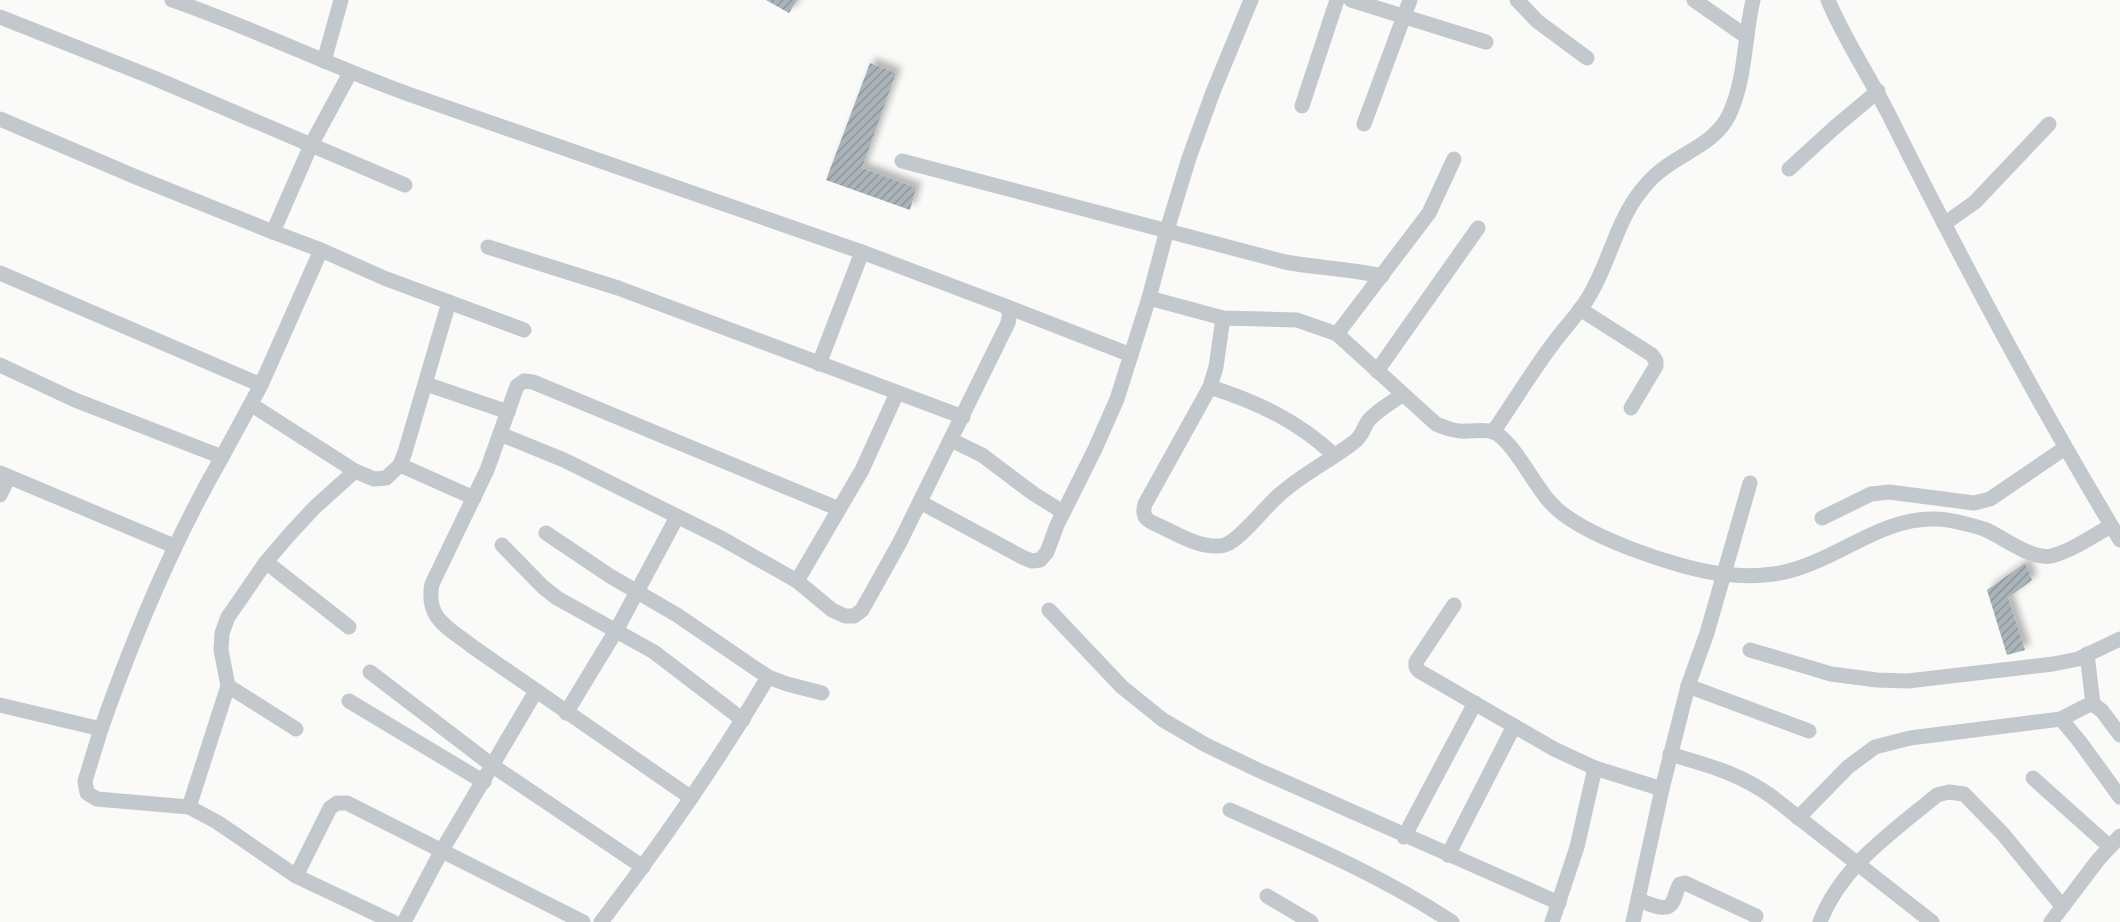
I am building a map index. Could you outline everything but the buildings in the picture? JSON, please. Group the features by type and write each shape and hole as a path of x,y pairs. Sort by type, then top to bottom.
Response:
{"street":[{"path":"172,0 259,33 350,73 862,252 1131,356"},
{"path":"324,61 341,0"},
{"path":"920,502 1032,561 1040,560 1047,552 1063,512 1117,399 1189,158 1251,0"},
{"path":"1302,106 1337,0"},
{"path":"1352,0 1486,42"},
{"path":"1364,124 1410,0"},
{"path":"1694,0 1747,37"},
{"path":"1493,432 1552,344 1588,299 1604,268 1614,240 1638,195 1659,172 1692,152 1713,135 1727,118 1735,100 1743,67 1753,0"},
{"path":"1828,0 1878,91 1944,224 2031,388 2120,540"},
{"path":"1522,2 1537,21 1587,58"},
{"path":"0,18 154,78 405,184"},
{"path":"273,232 311,145 350,73"},
{"path":"1789,170 1878,91"},
{"path":"0,119 384,278 524,330"},
{"path":"1944,224 1975,202 2049,124"},
{"path":"1337,334 1429,213 1454,159"},
{"path":"902,161 1285,262 1311,267 1351,269 1382,276"},
{"path":"1377,371 1478,228"},
{"path":"488,247 618,288 963,417"},
{"path":"321,250 252,405 174,546 120,675 100,729 85,781 87,793 97,799 189,807 217,822 296,876 393,922"},
{"path":"819,364 862,252"},
{"path":"0,273 261,385"},
{"path":"1149,298 1223,318 1297,320 1337,334 1436,424 1466,432 1477,430 1493,432 1506,440 1552,505 1567,516 1599,535 1637,551 1686,567 1725,574 1773,574 1809,566 1884,528 1909,520 1937,519 1984,529 2034,554 2048,557 2067,550 2111,526"},
{"path":"252,405 355,471 374,479 386,478 399,465 414,427 449,302"},
{"path":"500,434 564,460 721,538 796,581 832,610 845,616 854,616 862,610 900,542 963,417 1008,323 1010,314 1005,306"},
{"path":"1580,309 1652,355 1656,361 1656,366 1631,408"},
{"path":"1223,318 1216,367 1210,387 1145,504 1142,512 1144,518 1150,522 1200,543 1226,545 1294,481 1355,442 1364,432 1368,421 1402,395"},
{"path":"0,365 75,400 222,457"},
{"path":"690,797 566,713 441,622 432,611 430,597 432,584 474,498 517,386 524,381 533,382 839,509"},
{"path":"426,384 508,412"},
{"path":"1210,387 1238,396 1276,413 1320,442 1334,455"},
{"path":"796,581 862,470 897,393"},
{"path":"951,440 982,455 1034,494 1063,512"},
{"path":"1822,518 1871,494 1889,492 1974,503 1983,502 2065,448"},
{"path":"399,465 474,498"},
{"path":"189,807 228,686 221,651 222,633 228,617 266,562 315,507 355,471"},
{"path":"0,495 5,475 174,546"},
{"path":"1633,922 1670,754 1688,686 1707,633 1750,483"},
{"path":"566,713 617,629 678,517"},
{"path":"546,533 592,565 717,641 768,677 822,693"},
{"path":"502,545 557,598 617,629 654,652 743,720"},
{"path":"266,562 349,627"},
{"path":"1454,605 1419,657 1416,667 1419,671 1554,749 1595,768 1662,789"},
{"path":"1048,610 1122,687 1163,720 1258,770 1404,837 1559,903"},
{"path":"1750,650 1831,674 1877,680 1908,681 2053,664 2078,659 2120,639"},
{"path":"2087,654 2093,704 2102,711 2120,735"},
{"path":"370,672 493,766 643,867"},
{"path":"601,922 643,867 743,720 768,677"},
{"path":"228,686 296,729"},
{"path":"1688,686 1809,731"},
{"path":"404,922 441,852 536,691"},
{"path":"349,701 484,782"},
{"path":"1404,837 1475,703"},
{"path":"1797,818 1848,767 1875,747 1910,738 2061,719 2093,704"},
{"path":"0,705 100,729"},
{"path":"2061,719 2120,797"},
{"path":"1448,855 1514,726"},
{"path":"1670,754 1724,769 1750,781 1932,922"},
{"path":"1552,922 1578,847 1595,768"},
{"path":"2033,778 2115,841 2051,922"},
{"path":"1820,922 1838,887 1857,863 1936,795 1949,792 1965,794 2003,834 2062,906"},
{"path":"296,876 330,808 337,803 346,803 583,922"},
{"path":"1230,810 1358,867 1452,922"},
{"path":"1639,900 1662,908 1667,907 1672,904 1680,884 1685,883 1756,916"},
{"path":"1266,896 1311,922"}]}
